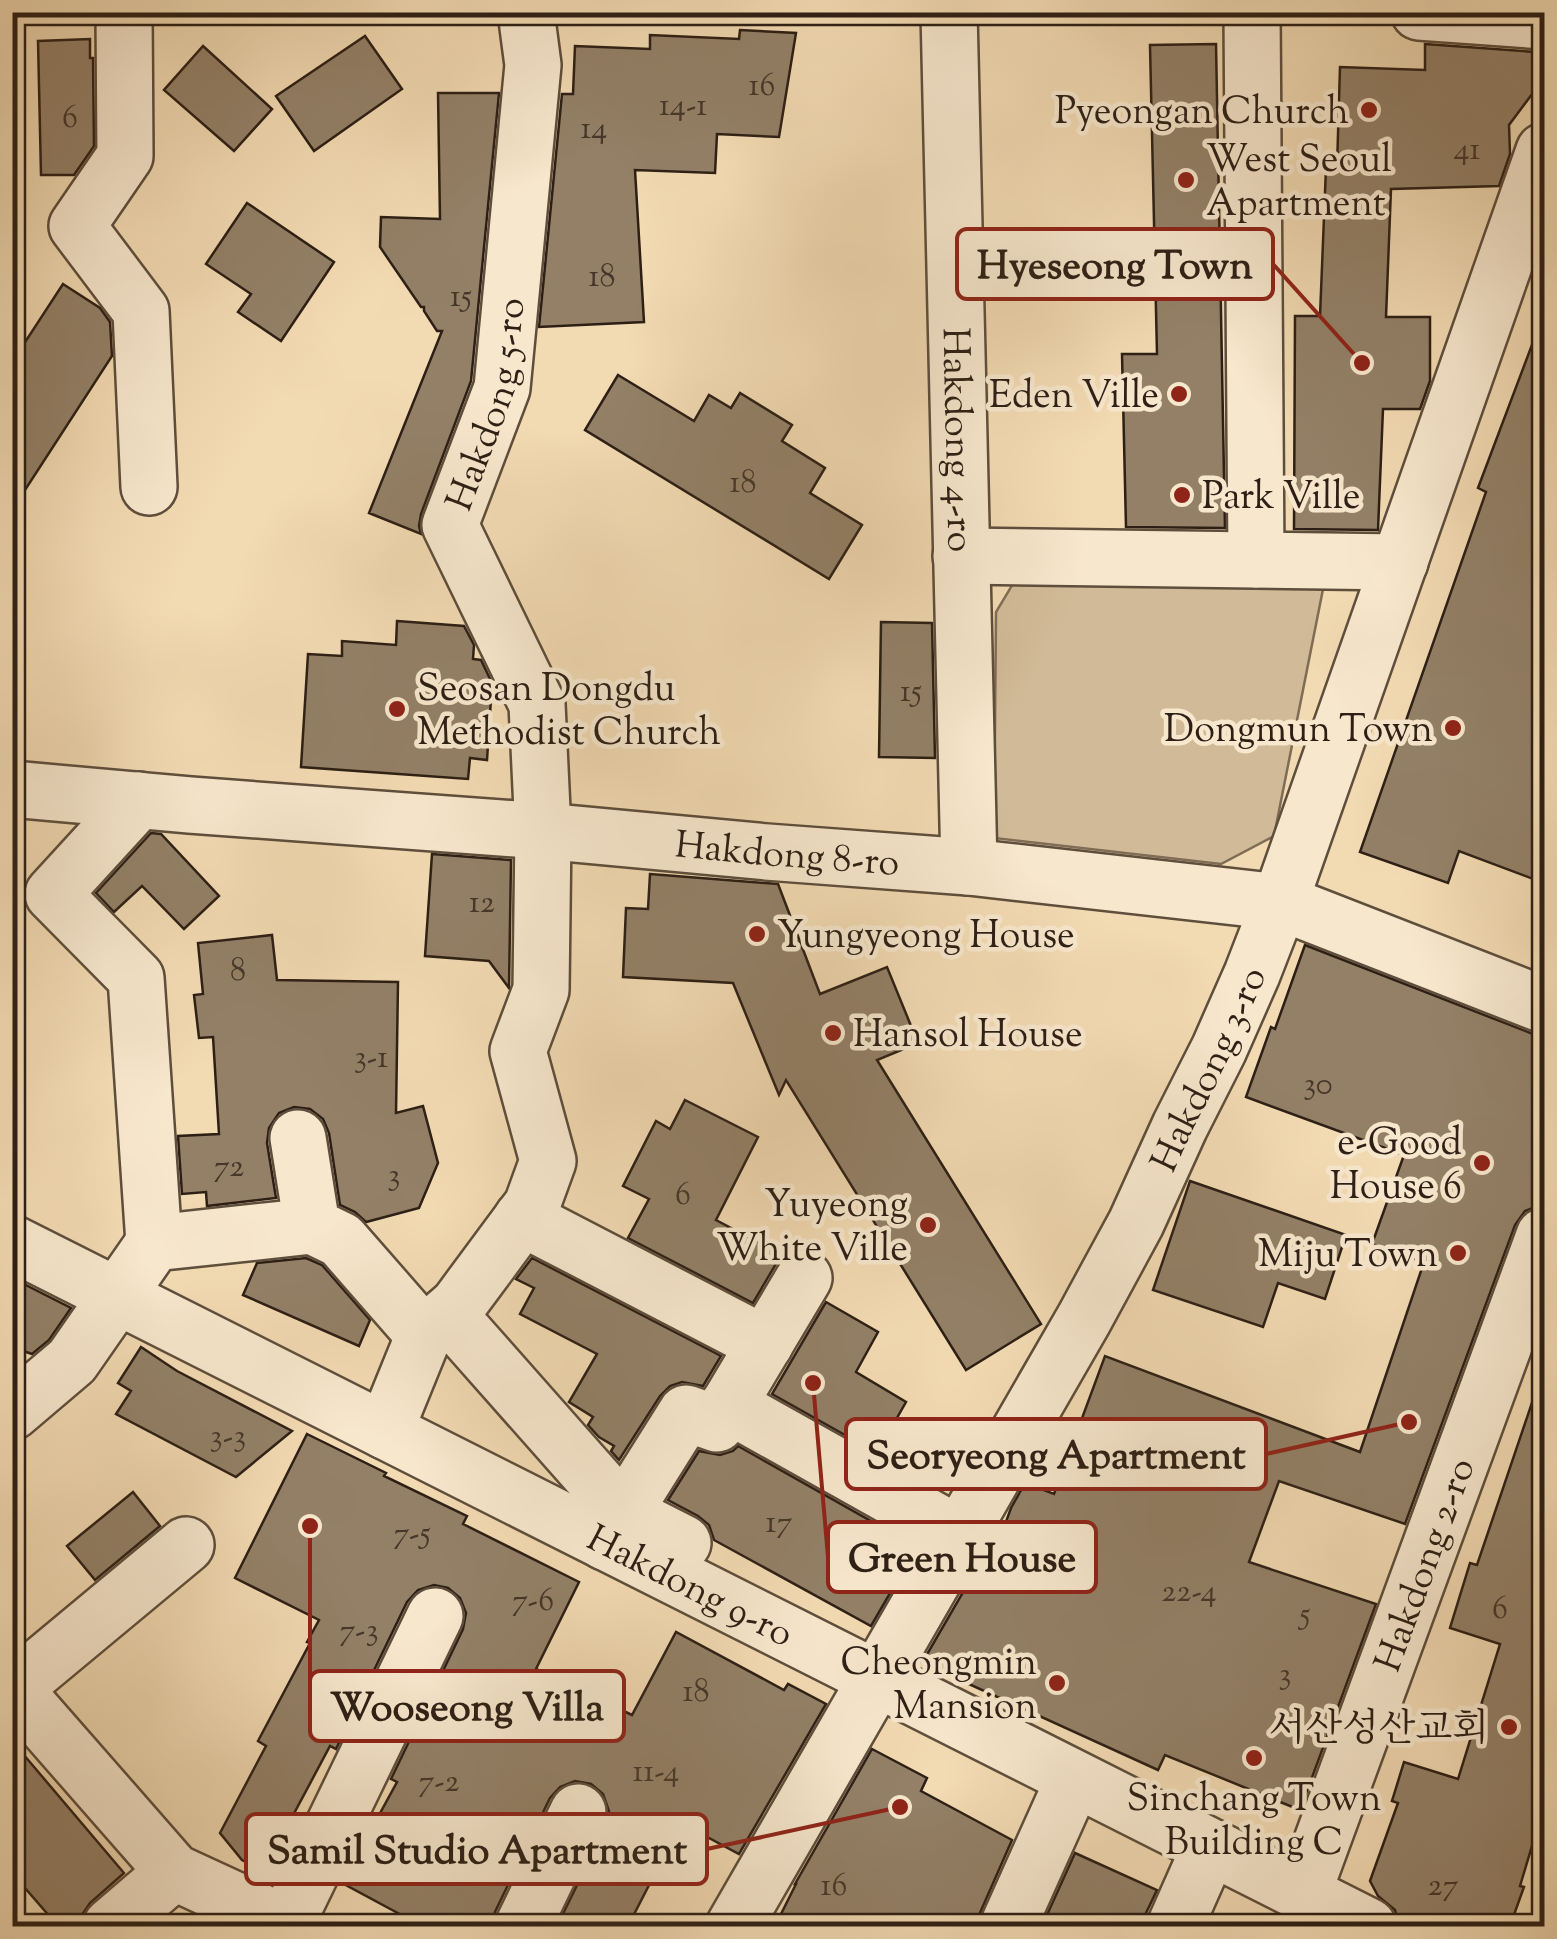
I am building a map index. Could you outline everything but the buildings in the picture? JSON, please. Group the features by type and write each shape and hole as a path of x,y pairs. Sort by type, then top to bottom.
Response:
{"street":[{"path":"124,12 125,156 77,226 141,311 149,487"},
{"name":"Hakdong 5-ro","path":"385,1430 436,1324 458,1305 532,1205 548,1161 518,1051 541,990 543,831 537,704 450,525 502,388 532,65 526,12"},
{"name":"Hakdong 4-ro","path":"949,12 968,867"},
{"path":"1252,12 1256,560"},
{"path":"1418,12 1544,21"},
{"name":"Hakdong 3-ro","path":"734,1926 1037,1403 1136,1223 1219,1049 1280,902 1544,151"},
{"path":"961,556 1400,562"},
{"name":"Hakdong 8-ro","path":"12,789 968,867 1280,902 1544,1004"},
{"path":"12,1412 72,1361 154,1243 136,978 53,894 139,800"},
{"path":"298,1138 312,1226"},
{"path":"522,1218 764,1344"},
{"path":"154,1243 312,1226 341,1240 436,1324 614,1528 686,1412 717,1424 804,1278"},
{"name":"Hakdong 2-ro","path":"1303,1894 1544,1236"},
{"name":"Hakdong 9-ro","path":"12,1244 385,1430 614,1528 754,1617 1368,1926"},
{"path":"728,1404 960,1535"},
{"path":"193,1547 13,1688 174,1872 288,1925 435,1616"},
{"path":"1008,1926 1074,1779"},
{"path":"523,1926 578,1812"},
{"path":"1175,1926 1210,1847"},
{"path":"111,1926 174,1872"}],"shaded area":[{"path":"1327,569 1274,836 1221,864 994,838 996,612 1020,572"}],"place":[{"name":"Pyeongan Church","path":"1369,110"},
{"name":"West Seoul Apartment","path":"1186,180"},
{"name":"Hyeseong Town","path":"1362,363"},
{"name":"Eden Ville","path":"1179,394"},
{"name":"Park Ville","path":"1182,495"},
{"name":"Seosan Dongdu Methodist Church","path":"397,709"},
{"name":"Dongmun Town","path":"1453,728"},
{"name":"Yungyeong House","path":"757,934"},
{"name":"Hansol House","path":"833,1033"},
{"name":"e-Good House 6","path":"1482,1163"},
{"name":"Yuyeong White Ville","path":"928,1225"},
{"name":"Miju Town","path":"1458,1253"},
{"name":"Green House","path":"813,1383"},
{"name":"Seoryeong Apartment","path":"1409,1422"},
{"name":"Wooseong Villa","path":"310,1526"},
{"name":"Cheongmin Mansion","path":"1057,1683"},
{"name":"서산성산교회","path":"1509,1727"},
{"name":"Sinchang Town Building C","path":"1254,1758"},
{"name":"Samil Studio Apartment","path":"900,1807"}]}
